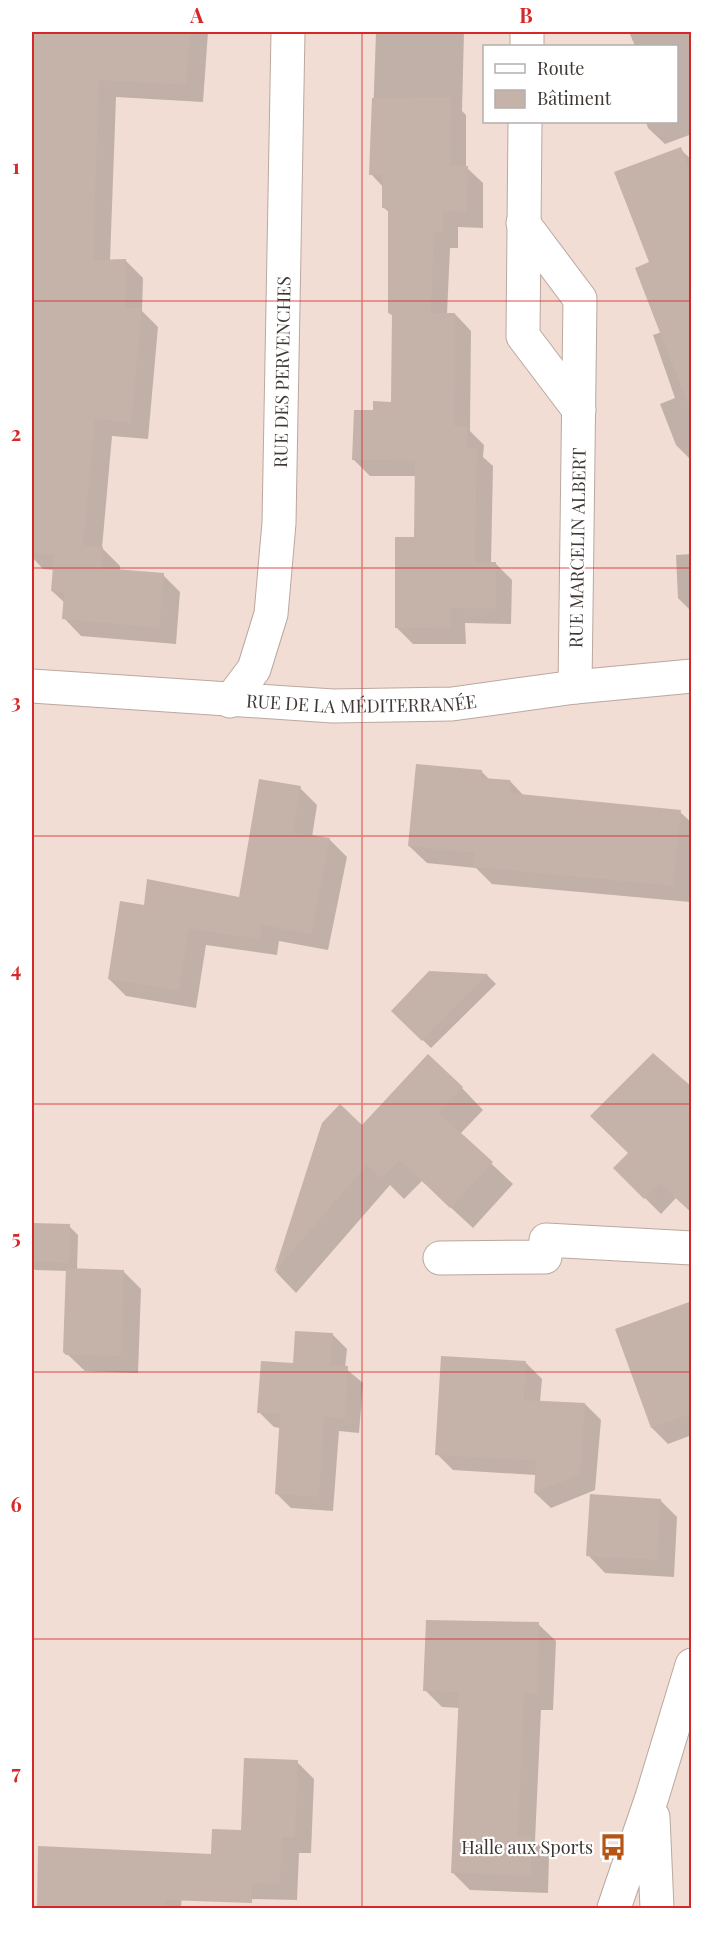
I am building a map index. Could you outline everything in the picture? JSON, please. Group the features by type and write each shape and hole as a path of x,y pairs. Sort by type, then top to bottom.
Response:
{"street":[{"name":"RUE DES PERVENCHES","path":"230,701 254,669 271,614 277,546 288,32"},
{"path":"525,123 523,336 579,410"},
{"name":"RUE MARCELIN ALBERT","path":"523,223 580,299 575,687"},
{"name":"RUE DE LA MÉDITERRANÉE","path":"32,686 230,701 333,706 452,704 575,687 692,676"},
{"path":"440,1258 545,1257 546,1240 692,1248"},
{"path":"614,1908 652,1797 692,1665"},
{"path":"652,1797 657,1908"}],"building":[{"path":"32,32 190,32 186,85 99,80 93,260 126,259 125,308 142,308 131,423 95,419 83,545 103,547 102,568 164,573 159,628 62,619 64,593 51,591 54,555 32,553"},
{"path":"451,97 450,166 468,166 467,212 443,211 443,232 434,232 431,313 455,313 454,426 468,427 467,449 477,448 475,562 496,562 496,609 450,608 450,629 395,628 395,537 414,537 415,461 352,460 354,410 373,410 373,401 391,402 392,314 388,313 388,208 382,208 382,175 369,175 372,98"},
{"path":"681,147 692,176 692,404 688,405 635,268 649,262 614,172"},
{"path":"416,764 482,770 482,778 510,780 509,793 681,810 673,886 473,867 474,853 408,846"},
{"path":"259,779 301,786 293,832 330,838 311,934 262,925 260,939 189,929 179,991 108,979 120,901 144,905 147,879 239,897"},
{"path":"429,971 488,974 422,1041 391,1011"},
{"path":"653,1053 692,1087 692,1213 659,1183 644,1199 613,1168 628,1153 590,1116"},
{"path":"428,1054 463,1087 439,1113 493,1162 450,1208 400,1160 381,1179 367,1165 274,1272 322,1123 340,1104 362,1125"},
{"path":"32,1223 70,1224 69,1263 32,1261"},
{"path":"66,1268 124,1270 121,1356 66,1355 63,1352"},
{"path":"692,1301 692,1413 651,1428 615,1329"},
{"path":"295,1331 333,1333 330,1365 348,1366 345,1419 324,1417 319,1497 275,1494 280,1414 257,1413 261,1361 293,1363"},
{"path":"441,1356 526,1361 524,1400 585,1403 580,1474 534,1493 536,1461 435,1455"},
{"path":"590,1494 661,1499 657,1560 586,1556"},
{"path":"426,1620 539,1622 537,1694 524,1693 518,1836 532,1837 531,1876 451,1873 459,1692 423,1691"},
{"path":"244,1758 298,1760 295,1837 282,1837 280,1884 252,1883 252,1903 166,1900 166,1908 37,1908 38,1846 211,1854 212,1829 241,1830"}],"place":[{"name":"Halle aux Sports","path":"613,1847"}]}
